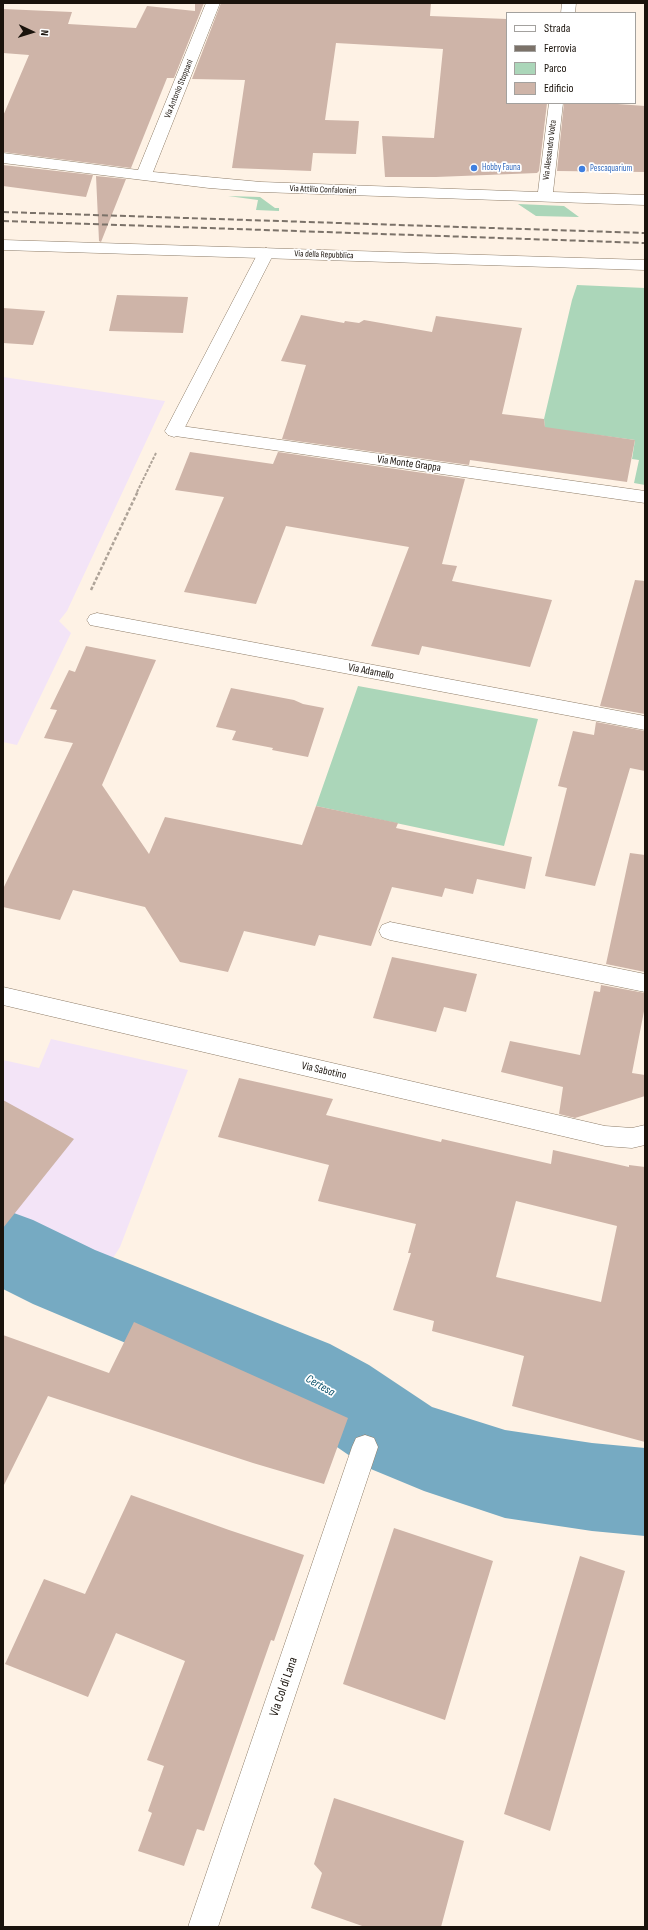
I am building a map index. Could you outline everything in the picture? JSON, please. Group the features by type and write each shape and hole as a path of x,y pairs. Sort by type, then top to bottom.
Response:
{"street":[{"name":"Via Antonio Stoppani","path":"144,175 213,3"},
{"name":"Via Alessandro Volta","path":"544,196 556,104"},
{"name":"Via Attilio Confalonieri","path":"3,158 209,183 303,190 645,200"},
{"name":"Via della Repubblica","path":"3,245 645,265"},
{"path":"174,431 266,253"},
{"name":"Via Monte Grappa","path":"174,431 645,497"},
{"name":"Via Adamello","path":"97,620 645,723"},
{"path":"390,931 645,983"},
{"name":"Via Sabotino","path":"3,996 605,1136 626,1138 645,1135"},
{"name":"Via Col di Lana","path":"203,1927 364,1448"}],"path":[{"path":"97,620 88,614 86,607 87,598 156,453 161,444 174,431"}],"shaded area":[{"path":"3,377 165,401 67,611 59,621 71,633 17,745 3,742"},
{"path":"51,1039 188,1070 120,1247 106,1269 3,1214 3,1060 39,1068"}],"green space":[{"path":"228,196 260,197 275,208 279,208 279,211 256,210 258,200"},
{"path":"518,204 564,206 579,217 536,216"},
{"path":"577,285 645,288 645,485 634,483 639,460 632,459 635,440 545,428 544,419 572,300"},
{"path":"358,686 538,719 504,846 316,806"},
{"path":"3,1214 106,1269 236,1313 304,1340 418,1406 493,1434 569,1452 643,1462 645,1450 645,1473 583,1470 546,1466 444,1439 410,1424 372,1400 345,1379 307,1354 273,1338 130,1287 54,1255 3,1229"}],"building":[{"path":"195,3 204,3 174,78 167,78 131,168 3,152 3,116 29,55 3,53 3,9 72,12 68,24 136,28 147,6 195,11"},
{"path":"221,3 431,3 430,16 506,19 506,104 547,104 539,171 537,173 436,177 385,177 382,136 434,138 443,49 336,43 325,120 359,121 356,154 313,153 311,171 232,168 245,80 192,79"},
{"path":"564,104 618,104 645,106 645,172 557,171"},
{"path":"3,165 93,175 86,197 3,186"},
{"path":"96,176 126,179 101,242 99,241"},
{"path":"117,295 188,297 183,333 109,331"},
{"path":"3,308 45,311 33,345 3,343"},
{"path":"301,315 344,323 345,321 359,323 364,320 432,332 436,316 522,328 502,414 544,419 545,427 635,440 627,482 470,460 469,465 282,439 306,365 281,361"},
{"path":"190,452 273,464 278,452 465,479 442,564 457,566 452,581 552,600 530,667 422,646 419,655 371,646 409,547 286,526 256,604 184,592 224,497 175,490"},
{"path":"635,580 645,581 645,714 600,706"},
{"path":"86,646 156,660 102,785 149,854 165,817 302,845 316,806 398,823 396,828 532,857 525,889 477,879 473,894 445,888 442,897 392,887 371,946 319,935 315,946 244,931 228,972 180,962 145,907 73,890 60,920 3,907 3,889 73,743 44,738 57,710 50,709 69,670 75,672"},
{"path":"231,688 294,700 303,704 324,708 308,757 232,740 236,731 216,727"},
{"path":"596,722 645,731 645,771 630,768 595,886 545,876 567,788 558,786 573,731 594,735"},
{"path":"630,853 645,855 645,972 606,964"},
{"path":"392,957 477,974 466,1012 444,1007 436,1032 373,1018"},
{"path":"601,985 645,993 645,1006 632,1073 645,1075 645,1096 575,1118 559,1114 563,1087 501,1072 510,1041 580,1055 594,991 600,992"},
{"path":"239,1078 333,1099 326,1115 441,1142 442,1139 551,1164 553,1150 629,1167 629,1165 645,1167 645,1442 512,1406 524,1356 432,1331 434,1321 393,1310 411,1253 408,1253 416,1224 318,1201 329,1165 218,1137","holes":["516,1201 617,1226 601,1302 496,1277"]},
{"path":"3,1100 74,1139 3,1228"},
{"path":"134,1322 348,1418 324,1484 253,1463 48,1396 3,1487 3,1335 109,1373"},
{"path":"131,1495 304,1555 274,1641 271,1640 204,1831 197,1829 184,1866 138,1851 152,1813 148,1811 164,1766 147,1760 185,1661 116,1633 88,1697 5,1664 44,1579 85,1594"},
{"path":"394,1528 493,1561 445,1720 343,1684"},
{"path":"580,1556 625,1571 550,1831 504,1814"},
{"path":"334,1798 464,1841 441,1927 365,1927 311,1908 322,1873 314,1864"}],"waterway":[{"name":"Certesa","path":"3,1247 64,1277 298,1373 337,1395 398,1437 424,1448 505,1474 592,1487 645,1492"}],"railway":[{"path":"3,212 645,233"},
{"path":"3,221 645,243"}],"place":[{"name":"Hobby Fauna","path":"474,168"},
{"name":"Pescaquarium","path":"582,169"}]}
